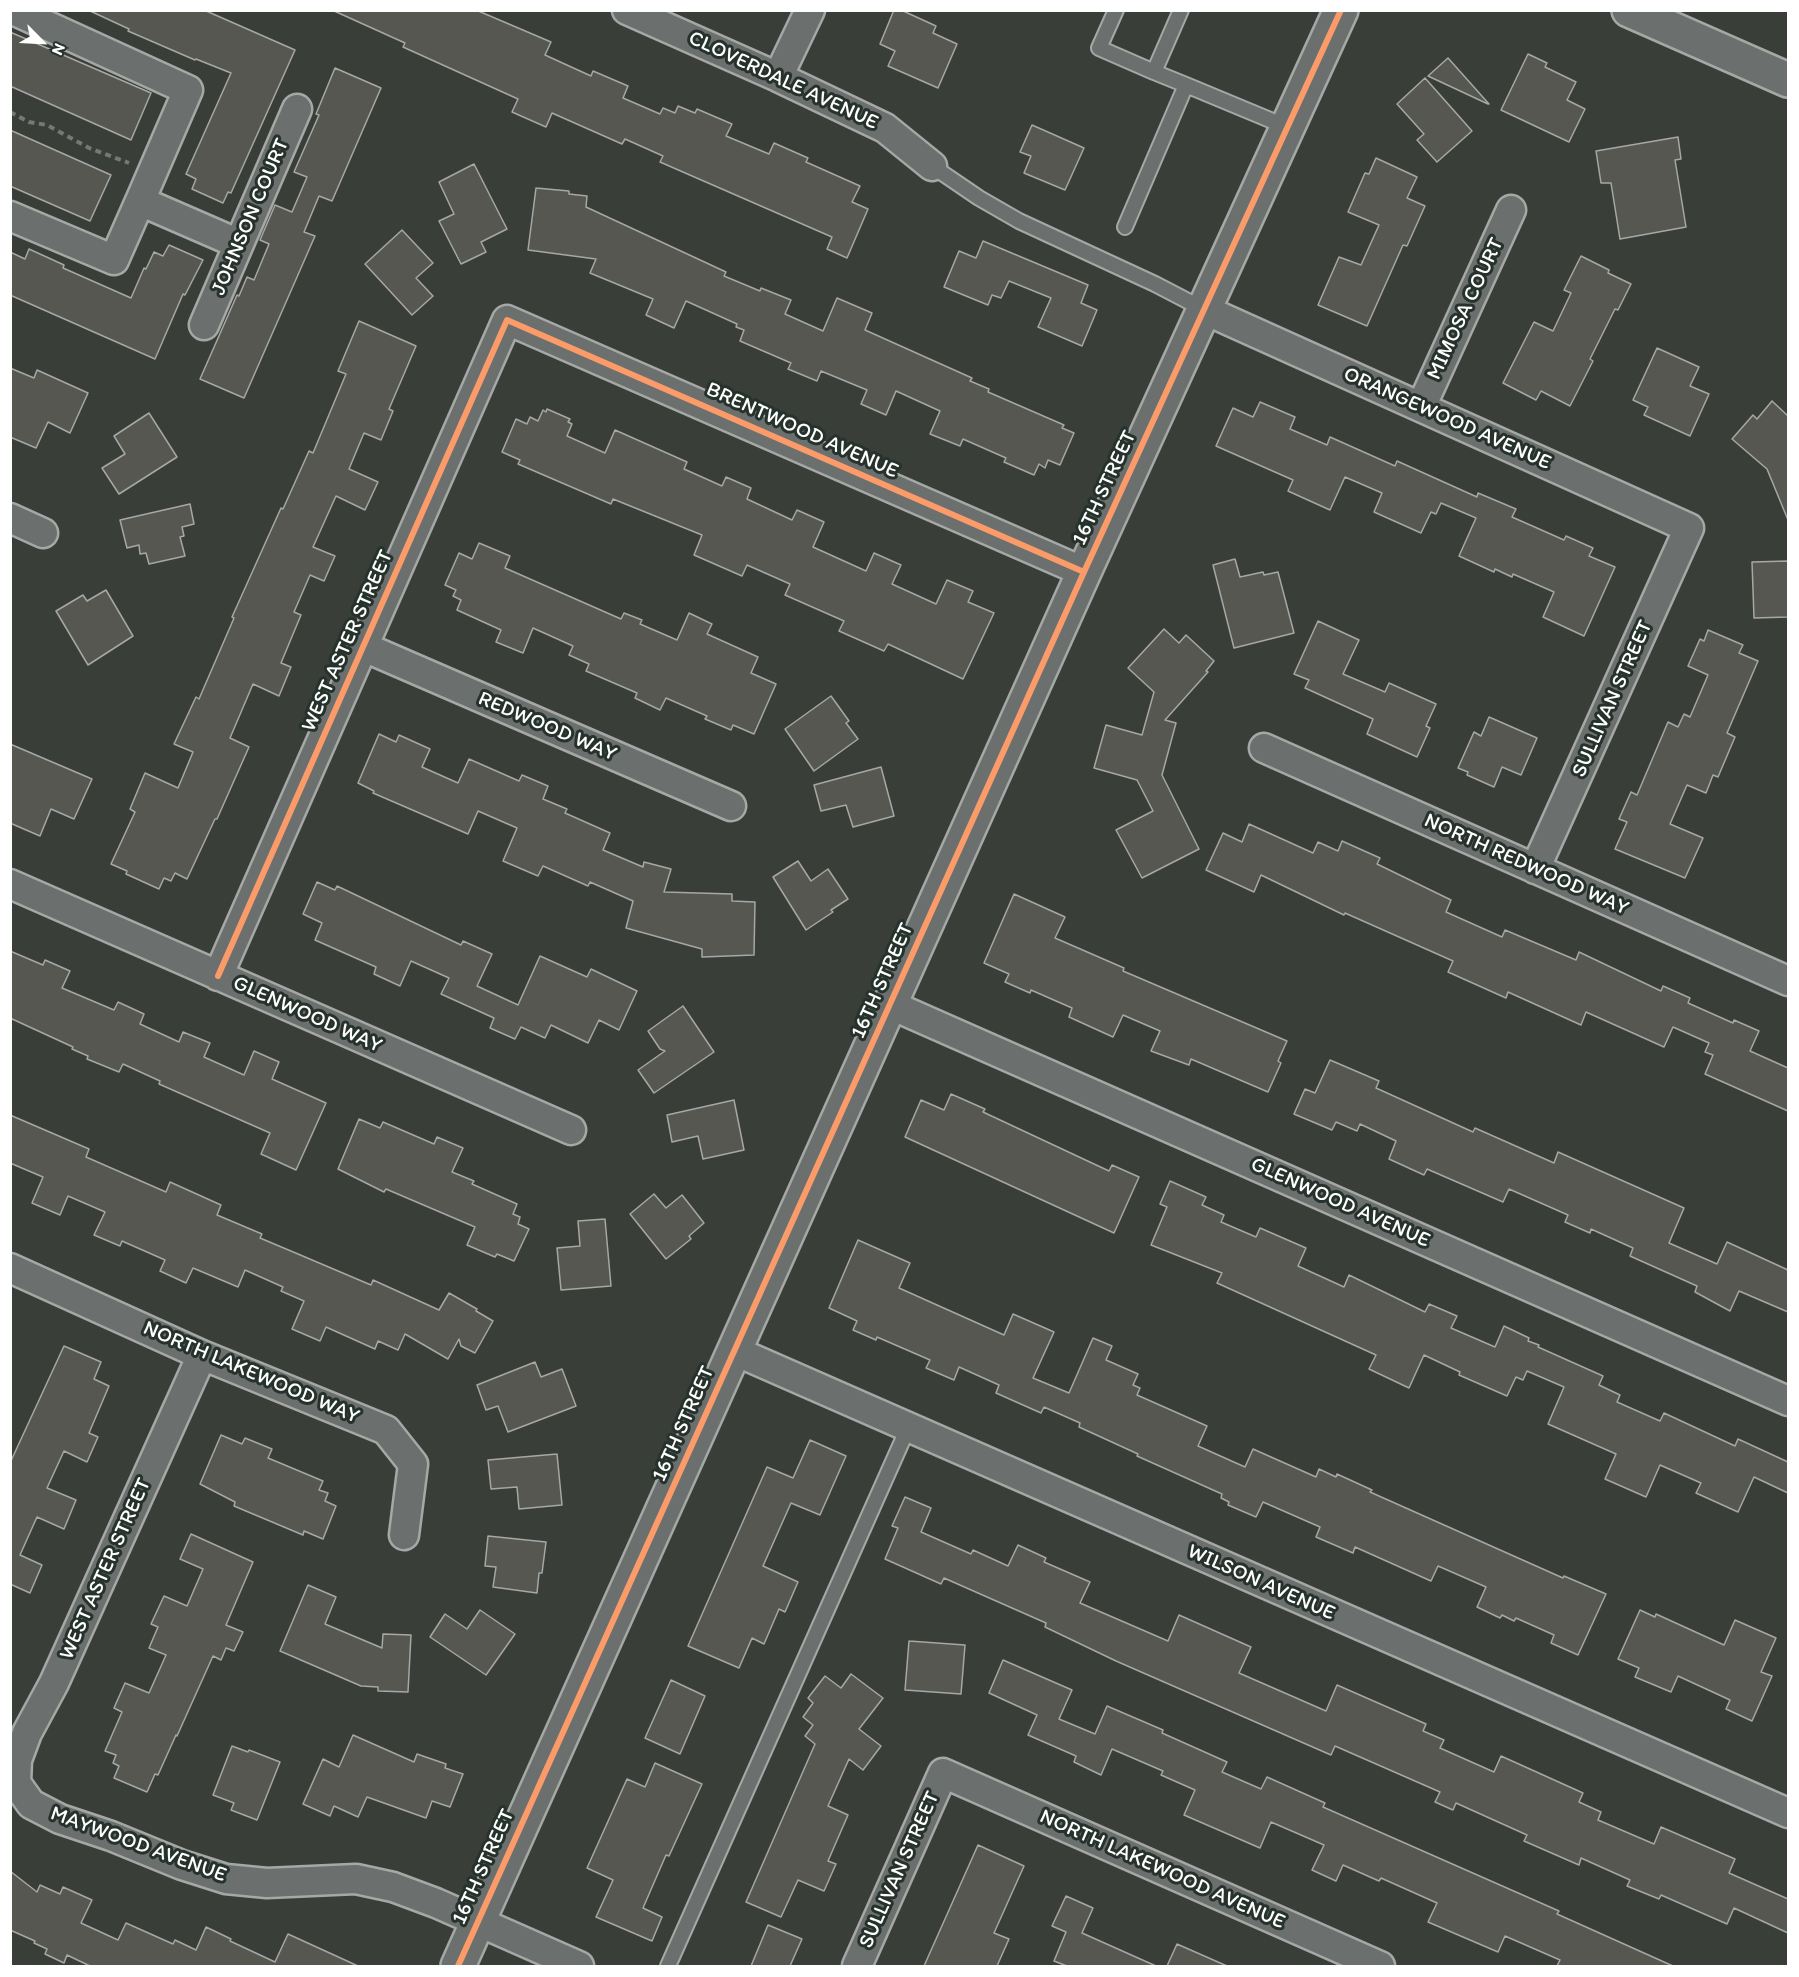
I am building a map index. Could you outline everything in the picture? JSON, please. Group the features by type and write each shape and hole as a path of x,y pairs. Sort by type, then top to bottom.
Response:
{"main road":[{"name":"16TH STREET","path":"458,1966 1084,572 1341,10"},
{"path":"1629,10 1788,80"}],"street":[{"path":"10,216 114,260 188,90 13,10"},
{"name":"CLOVERDALE AVENUE","path":"627,10 778,77 885,128 932,166"},
{"path":"778,77 810,10"},
{"name":"JOHNSON COURT","path":"204,325 297,109"},
{"path":"140,201 238,244"},
{"name":"MIMOSA COURT","path":"1421,407 1511,210"},
{"name":"ORANGEWOOD AVENUE","path":"1205,310 1689,528"},
{"name":"BRENTWOOD AVENUE","path":"507,320 1084,572"},
{"name":"WEST ASTER STREET","path":"218,976 507,320"},
{"path":"10,518 44,533"},
{"name":"SULLIVAN STREET","path":"1535,869 1689,528"},
{"name":"REDWOOD WAY","path":"364,647 731,806"},
{"name":"NORTH REDWOOD WAY","path":"1264,748 1788,981"},
{"name":"GLENWOOD WAY","path":"10,884 571,1131"},
{"name":"GLENWOOD AVENUE","path":"891,1005 1788,1401"},
{"name":"NORTH LAKEWOOD WAY","path":"10,1268 202,1355 386,1430 413,1464 404,1535"},
{"name":"WILSON AVENUE","path":"735,1351 1788,1813"},
{"name":"WEST ASTER STREET","path":"16,1783 17,1760 27,1733 54,1683 202,1355"},
{"name":"SULLIVAN STREET","path":"857,1966 943,1773"},
{"name":"NORTH LAKEWOOD AVENUE","path":"943,1773 1380,1966"},
{"name":"MAYWOOD AVENUE","path":"16,1783 32,1804 60,1819 111,1836 182,1865 226,1879 267,1883 356,1879 393,1887 436,1903 579,1966"}],"lane":[{"path":"1116,10 1099,48 1289,128"},
{"path":"1154,72 1181,10"},
{"path":"1125,227 1186,85"},
{"path":"932,166 979,198 1019,221 1155,284 1205,310"},
{"path":"668,1966 908,1428"}],"path":[{"path":"10,112 29,122 47,125 89,148 135,165"}],"building":[{"path":"88,10 204,10 295,50 231,193 228,192 223,203 192,189 196,179 186,174 231,73 128,31 129,29"},
{"path":"332,10 476,10 551,42 545,55 591,76 593,71 628,86 623,98 660,114 663,108 675,113 678,106 695,113 697,109 732,124 726,136 769,154 774,143 808,158 806,162 860,186 852,202 868,209 847,258 827,249 832,237 660,162 663,156 625,139 622,144 552,113 546,127 512,112 518,99 403,47 405,43"},
{"path":"894,10 901,10 936,26 933,33 957,44 938,88 888,66 895,51 880,44"},
{"path":"10,32 151,93 131,140 10,86"},
{"path":"1528,54 1547,63 1545,67 1576,82 1567,100 1585,109 1569,142 1501,110"},
{"path":"1448,58 1489,104 1428,76"},
{"path":"335,68 381,88 332,201 319,196 304,232 315,236 244,398 200,379 237,295 239,296 247,277 254,280 269,244 260,240 275,205 292,212 307,177 294,172 319,115 316,114"},
{"path":"1425,78 1472,131 1437,162 1417,140 1424,134 1397,104"},
{"path":"1032,125 1084,148 1065,190 1024,173 1031,156 1020,152"},
{"path":"10,130 111,175 90,221 10,186"},
{"path":"1678,137 1681,159 1675,160 1686,227 1620,239 1611,183 1601,183 1596,151"},
{"path":"1376,158 1417,177 1407,198 1425,206 1407,246 1403,245 1367,326 1318,305 1339,257 1361,265 1379,225 1348,212 1365,173 1369,174"},
{"path":"474,164 507,229 481,242 486,252 461,264 439,221 454,214 439,182"},
{"path":"536,188 569,191 569,194 587,196 586,207 726,272 724,276 760,291 761,288 791,300 785,314 823,331 837,298 872,313 865,330 972,378 970,381 989,389 988,392 1064,425 1062,428 1074,433 1060,465 1048,460 1045,468 1039,464 1034,475 1004,462 1006,458 963,439 960,446 930,434 940,411 896,391 886,415 861,404 867,390 821,371 817,381 788,369 791,363 740,341 744,330 736,327 737,324 686,301 674,328 646,315 653,299 590,273 596,259 528,250"},
{"path":"402,230 433,263 416,278 433,296 412,315 365,264"},
{"path":"983,241 1088,285 1081,303 1097,310 1082,346 1038,327 1051,298 1009,281 1001,298 992,295 988,305 944,287 959,251 976,258"},
{"path":"169,245 203,260 185,295 183,294 155,359 10,295 10,252 25,259 29,249 64,265 63,268 131,298 154,252 163,256"},
{"path":"1581,256 1631,284 1618,310 1615,309 1590,359 1593,361 1570,406 1541,391 1536,400 1503,383 1534,322 1553,331 1571,293 1564,290"},
{"path":"359,321 416,346 389,409 393,411 381,440 364,433 349,469 378,482 365,510 336,496 313,547 335,556 324,581 310,575 294,612 301,615 281,663 291,667 279,696 253,684 230,738 249,747 217,819 187,879 175,873 171,881 164,878 159,889 126,874 127,871 111,864 135,812 130,809 145,773 178,788 193,752 174,744 196,697 199,699 234,618 232,617 281,508 283,509 309,451 313,453 346,374 338,371"},
{"path":"1657,348 1699,367 1690,386 1709,394 1690,436 1644,415 1648,407 1633,400"},
{"path":"10,368 34,378 37,370 88,393 70,433 48,422 36,448 10,437"},
{"path":"1772,401 1788,416 1788,520 1767,469 1732,439 1753,415 1757,419"},
{"path":"1260,402 1295,417 1290,429 1327,445 1330,437 1395,466 1397,461 1477,497 1478,493 1516,509 1512,517 1564,540 1566,536 1593,548 1589,556 1615,567 1584,636 1543,617 1554,592 1513,574 1512,577 1495,569 1494,572 1459,556 1476,518 1441,503 1436,514 1431,512 1421,533 1374,512 1382,493 1345,477 1330,510 1288,491 1293,480 1216,446 1233,408 1253,417"},
{"path":"547,409 570,419 568,422 572,424 567,436 605,453 615,430 687,462 684,469 722,486 726,477 751,488 747,499 792,520 797,510 824,522 813,547 866,571 874,553 901,565 892,584 936,604 947,580 973,591 968,602 994,613 963,679 888,644 884,651 839,631 844,621 785,595 790,584 747,565 742,576 694,555 702,535 613,499 611,504 518,464 520,460 502,452 516,419 527,424 530,417 538,421 543,410 546,412"},
{"path":"149,413 177,457 119,494 102,468 125,454 114,436"},
{"path":"190,504 194,524 182,527 184,536 180,537 185,556 149,564 146,553 140,554 139,545 127,548 120,520"},
{"path":"479,543 510,556 505,568 621,619 624,613 642,620 640,624 677,640 689,613 712,624 707,634 758,657 751,673 776,684 754,734 733,725 731,730 705,719 707,716 666,698 660,710 635,698 637,693 586,671 589,664 569,655 573,646 533,628 523,653 496,642 501,630 457,610 461,600 453,596 456,590 445,585 459,553 472,559"},
{"path":"1235,559 1240,577 1263,572 1264,575 1278,572 1294,633 1234,648 1213,565"},
{"path":"1788,561 1788,617 1754,618 1752,562"},
{"path":"106,590 133,636 88,665 56,611 83,595 87,601"},
{"path":"1318,621 1359,640 1343,674 1385,692 1389,683 1436,704 1426,726 1430,728 1417,757 1367,734 1373,719 1305,688 1309,680 1294,674"},
{"path":"1164,629 1179,643 1186,635 1214,661 1206,671 1208,672 1165,720 1176,723 1162,775 1199,849 1142,878 1116,830 1153,811 1137,780 1094,768 1106,725 1142,735 1154,692 1128,668"},
{"path":"1708,630 1743,645 1739,653 1758,661 1727,733 1735,737 1718,777 1713,775 1706,793 1687,785 1670,824 1703,838 1685,878 1615,849 1627,822 1619,819 1631,792 1637,795 1668,722 1678,727 1684,714 1690,717 1708,675 1688,666 1700,639 1704,641"},
{"path":"831,696 849,721 846,723 858,739 814,771 785,729"},
{"path":"1489,717 1537,738 1521,775 1502,767 1494,787 1467,775 1468,772 1458,768 1474,732 1481,736"},
{"path":"379,734 396,742 399,735 430,749 422,767 458,783 469,759 519,781 522,775 548,786 543,799 567,809 565,813 610,833 603,850 643,867 644,862 671,869 664,892 732,894 732,901 755,902 754,955 702,957 702,949 626,928 633,901 590,882 588,886 543,866 538,876 503,861 517,828 478,811 468,834 373,793 374,791 358,783"},
{"path":"10,744 92,779 74,819 51,809 40,836 10,823"},
{"path":"881,767 894,816 853,827 846,805 821,811 814,785"},
{"path":"1249,824 1313,853 1318,842 1338,851 1342,841 1380,858 1377,864 1451,900 1446,912 1502,937 1505,930 1576,960 1579,952 1661,991 1663,986 1690,998 1688,1003 1733,1023 1734,1020 1759,1031 1750,1051 1788,1068 1788,1111 1705,1074 1713,1055 1705,1052 1709,1043 1673,1027 1664,1047 1586,1012 1581,1025 1508,992 1506,998 1448,972 1453,961 1345,913 1344,915 1261,875 1254,892 1206,870 1223,833 1242,842"},
{"path":"798,861 811,881 828,869 848,899 806,930 773,877"},
{"path":"317,882 335,890 337,886 461,945 463,941 492,954 477,986 518,1005 540,956 587,977 591,969 637,991 619,1030 599,1020 588,1043 551,1025 545,1038 521,1027 515,1039 490,1028 494,1018 441,994 449,978 411,961 400,986 374,974 376,967 315,940 322,923 303,914"},
{"path":"1014,894 1065,917 1055,938 1124,968 1123,971 1287,1041 1278,1061 1281,1063 1268,1092 1191,1059 1189,1065 1151,1051 1160,1031 1123,1015 1113,1037 1069,1017 1072,1008 1031,990 1030,993 1005,982 1009,974 984,963"},
{"path":"10,951 43,965 45,960 70,971 62,988 114,1010 118,1002 144,1014 140,1024 179,1042 183,1032 210,1043 204,1057 244,1075 254,1051 279,1062 272,1079 326,1103 296,1170 261,1154 270,1133 159,1084 160,1081 123,1064 119,1072 87,1059 88,1056 72,1049 73,1047 10,1018"},
{"path":"683,1006 714,1052 654,1093 638,1070 665,1051 660,1049 648,1031"},
{"path":"1330,1060 1379,1081 1376,1088 1473,1132 1475,1128 1554,1163 1558,1152 1684,1208 1669,1243 1717,1264 1727,1242 1788,1270 1788,1312 1739,1291 1730,1311 1695,1292 1697,1286 1630,1256 1633,1248 1591,1229 1590,1233 1565,1222 1568,1215 1509,1189 1503,1202 1427,1169 1424,1175 1389,1159 1396,1141 1360,1124 1357,1131 1336,1122 1332,1130 1294,1114 1305,1089 1315,1093"},
{"path":"951,1094 985,1109 983,1112 1109,1171 1112,1165 1139,1177 1114,1233 905,1137 921,1100 944,1110"},
{"path":"734,1100 744,1150 703,1159 698,1136 672,1142 667,1115"},
{"path":"10,1115 89,1149 86,1157 166,1192 170,1182 221,1205 217,1215 262,1234 260,1238 371,1285 373,1280 439,1310 449,1293 493,1321 475,1353 461,1346 459,1339 448,1359 405,1334 398,1350 378,1341 375,1349 326,1327 320,1341 292,1329 304,1301 281,1291 283,1287 245,1270 238,1287 193,1268 186,1283 160,1271 165,1260 122,1241 120,1246 94,1235 105,1212 68,1196 60,1215 32,1203 43,1177 10,1163"},
{"path":"359,1119 380,1128 383,1122 434,1144 437,1137 463,1148 452,1172 474,1181 472,1184 517,1204 513,1214 520,1217 518,1224 529,1229 514,1261 497,1254 495,1257 467,1245 475,1227 386,1189 384,1192 338,1169"},
{"path":"1170,1181 1206,1197 1202,1205 1224,1215 1221,1222 1256,1237 1260,1228 1306,1248 1298,1266 1344,1287 1349,1275 1425,1312 1429,1304 1457,1316 1451,1328 1495,1347 1504,1326 1529,1338 1528,1341 1539,1345 1538,1347 1603,1376 1599,1385 1620,1395 1617,1402 1660,1421 1664,1413 1735,1446 1738,1439 1788,1462 1788,1493 1754,1477 1738,1512 1696,1493 1701,1483 1660,1465 1646,1497 1605,1479 1616,1454 1548,1424 1564,1387 1527,1371 1523,1380 1516,1377 1507,1396 1459,1375 1460,1372 1424,1355 1409,1388 1369,1369 1376,1355 1217,1283 1222,1273 1151,1245 1167,1207 1160,1204"},
{"path":"654,1194 666,1208 682,1195 704,1223 689,1236 691,1239 666,1259 630,1214"},
{"path":"605,1219 611,1286 561,1290 557,1248 580,1246 578,1221"},
{"path":"858,1240 910,1263 899,1288 1004,1335 1013,1314 1054,1332 1033,1378 1069,1393 1093,1338 1112,1346 1106,1360 1138,1374 1133,1385 1140,1388 1137,1395 1207,1426 1198,1446 1245,1467 1253,1449 1316,1477 1319,1469 1336,1477 1337,1474 1372,1490 1370,1492 1563,1578 1564,1576 1606,1594 1578,1655 1551,1643 1554,1635 1516,1618 1514,1621 1502,1615 1500,1618 1477,1607 1486,1587 1438,1566 1431,1581 1355,1547 1353,1553 1316,1537 1320,1527 1263,1502 1256,1517 1228,1505 1229,1502 1221,1498 1222,1494 1079,1427 1080,1423 1044,1407 1041,1413 996,1393 999,1385 959,1367 954,1380 926,1368 930,1360 877,1337 876,1340 853,1330 857,1321 829,1308"},
{"path":"64,1346 101,1362 94,1379 109,1386 89,1433 98,1437 87,1462 64,1451 47,1488 76,1500 64,1529 37,1517 20,1555 42,1565 30,1593 10,1584 10,1463"},
{"path":"535,1362 541,1377 562,1369 576,1406 508,1432 498,1406 486,1410 477,1385"},
{"path":"221,1435 242,1444 245,1438 272,1449 268,1458 323,1481 319,1490 328,1493 325,1501 336,1506 323,1539 304,1531 303,1535 234,1506 235,1502 200,1484"},
{"path":"810,1440 846,1456 820,1515 791,1503 763,1566 798,1582 785,1612 779,1609 764,1644 752,1638 739,1668 688,1646 767,1467 793,1478"},
{"path":"557,1454 562,1505 519,1509 517,1487 491,1489 488,1460"},
{"path":"905,1497 931,1508 921,1532 971,1554 973,1550 1008,1566 1018,1545 1046,1558 1044,1562 1090,1582 1080,1603 1168,1641 1179,1615 1251,1647 1239,1673 1326,1711 1337,1685 1426,1724 1423,1731 1444,1740 1440,1748 1494,1772 1501,1756 1583,1793 1579,1802 1601,1812 1598,1820 1654,1844 1661,1827 1735,1859 1729,1873 1788,1899 1788,1933 1734,1908 1727,1924 1661,1895 1659,1899 1627,1886 1630,1880 1581,1858 1579,1865 1524,1841 1527,1835 1456,1803 1453,1810 1435,1802 1440,1792 1335,1746 1331,1755 1116,1661 1045,1627 1046,1623 944,1578 941,1584 885,1559 898,1528 892,1526"},
{"path":"191,1534 253,1562 226,1625 243,1632 234,1651 226,1648 221,1660 213,1656 177,1736 147,1792 114,1778 119,1766 113,1763 116,1755 105,1751 122,1712 114,1708 125,1683 149,1693 166,1655 149,1648 158,1627 151,1624 164,1596 187,1606 203,1569 180,1559"},
{"path":"488,1536 546,1542 537,1593 493,1587 496,1567 485,1566"},
{"path":"308,1585 336,1597 325,1624 382,1648 383,1634 411,1635 408,1692 378,1691 378,1687 361,1686 280,1651"},
{"path":"480,1610 515,1634 486,1675 430,1637 445,1614 467,1629"},
{"path":"1640,1610 1655,1617 1656,1614 1724,1645 1735,1620 1776,1638 1761,1672 1772,1676 1752,1721 1726,1709 1730,1700 1678,1676 1671,1692 1635,1677 1639,1668 1618,1659"},
{"path":"909,1641 965,1645 961,1694 905,1690"},
{"path":"1003,1660 1072,1690 1059,1719 1095,1734 1107,1706 1163,1730 1162,1733 1227,1762 1222,1772 1261,1789 1267,1777 1325,1803 1323,1807 1559,1911 1557,1914 1673,1966 1557,1966 1560,1960 1505,1936 1498,1952 1428,1922 1437,1903 1381,1878 1379,1881 1343,1865 1336,1881 1312,1870 1324,1845 1271,1822 1260,1848 1184,1815 1195,1790 1161,1775 1163,1771 1112,1749 1101,1775 1074,1762 1076,1756 1028,1735 1037,1715 989,1693"},
{"path":"851,1674 883,1698 859,1729 881,1746 863,1770 849,1759 828,1806 848,1815 828,1861 836,1864 824,1891 798,1880 781,1917 746,1902 815,1744 805,1736 813,1725 803,1717 813,1703 808,1698 825,1676 841,1688"},
{"path":"671,1680 705,1696 680,1754 645,1738"},
{"path":"353,1735 414,1762 417,1754 446,1764 445,1768 463,1774 450,1807 432,1801 426,1818 367,1797 358,1817 334,1806 330,1816 303,1804 323,1759 339,1767"},
{"path":"232,1746 280,1762 257,1820 231,1810 234,1803 213,1795"},
{"path":"655,1763 702,1784 669,1856 666,1855 643,1908 662,1917 652,1941 596,1917 613,1880 587,1868 627,1779 645,1787"},
{"path":"978,1845 1024,1866 994,1933 1009,1939 997,1966 924,1966"},
{"path":"10,1871 37,1892 40,1885 60,1894 63,1887 92,1900 81,1923 118,1940 126,1923 173,1944 175,1940 196,1950 206,1927 275,1962 288,1934 358,1966 90,1966 67,1955 64,1963 45,1954 47,1949 34,1943 35,1941 10,1930"},
{"path":"1066,1896 1093,1908 1082,1933 1156,1966 1067,1966 1054,1961 1066,1932 1052,1926"},
{"path":"768,1925 802,1939 790,1966 751,1966"},
{"path":"1177,1944 1227,1966 1167,1966"}],"cycle path":[{"path":"458,1966 1084,572 1341,10"},
{"path":"218,976 507,320 1084,572"}]}
